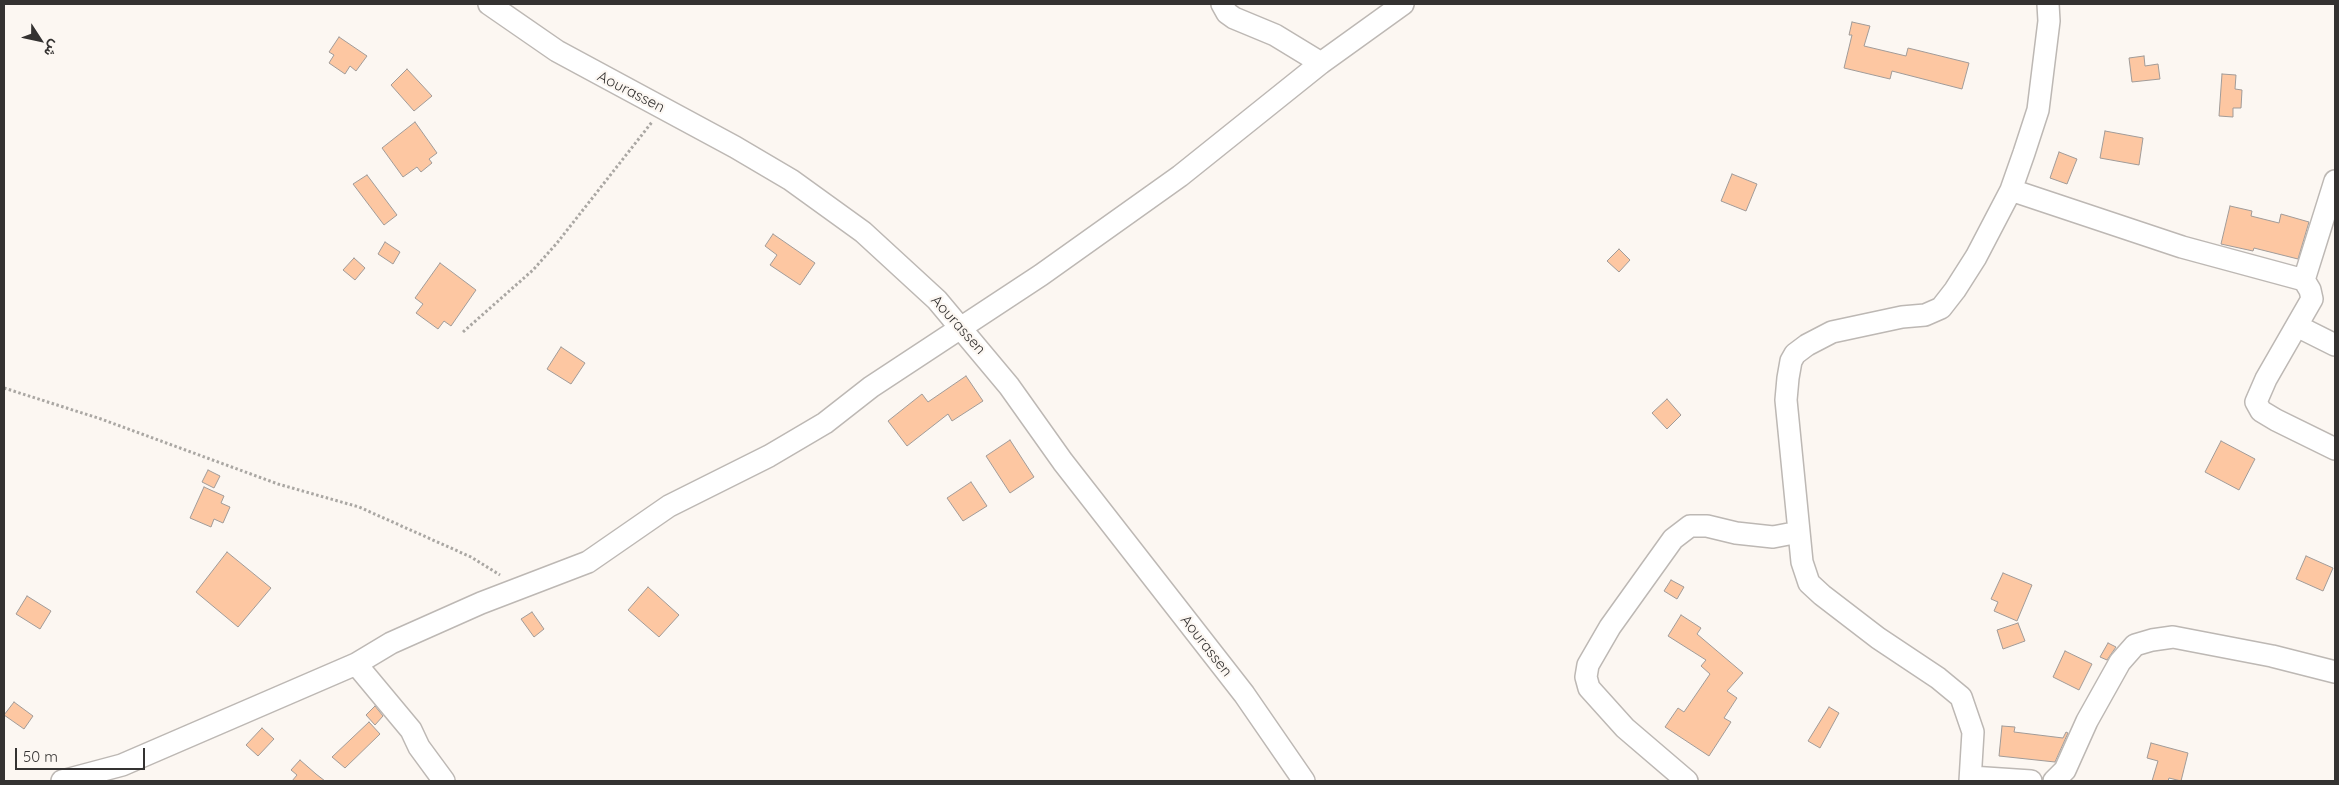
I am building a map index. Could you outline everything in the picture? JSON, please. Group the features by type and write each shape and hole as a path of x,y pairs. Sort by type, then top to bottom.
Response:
{"street":[{"name":"Aourassen","path":"489,4 557,51 598,75 663,107 734,147 830,206 863,232 937,300 962,328 1244,694 1304,781"},
{"path":"1222,4 1227,13 1234,18 1276,35 1321,62"},
{"path":"62,781 122,765 356,664 391,644 481,603 522,589 588,562 669,506 769,456 824,422 871,387 962,328 1180,176 1321,62 1403,4"},
{"path":"2030,781 1970,779 1972,732 1961,697 1938,678 1878,638 1822,595 1810,583 1802,562 1786,400 1791,362 1795,354 1807,345 1832,332 1902,317 1925,315 1941,308 1976,257 2011,190 2038,110 2049,21 2048,4"},
{"path":"2304,280 2335,181"},
{"path":"2011,190 2182,247 2304,280 2310,290 2312,299 2266,379 2256,402 2261,410 2276,420 2335,448"},
{"path":"2297,326 2335,345"},
{"path":"1687,781 1625,728 1589,688 1586,677 1588,665 1610,627 1673,539 1690,526 1707,526 1736,533 1773,537 1799,532"},
{"path":"2054,781 2065,770 2088,721 2120,662 2135,645 2174,637 2272,656 2335,672"},
{"path":"356,664 412,730 419,747 444,781"}],"path":[{"path":"463,332 533,270 557,243 663,107"},
{"path":"4,388 101,419 278,484 359,507 471,557 522,589"}],"building":[{"path":"1852,22 1870,26 1864,46 1906,56 1908,48 1969,63 1962,89 1892,71 1890,79 1844,68 1852,35 1849,35"},
{"path":"339,37 367,56 356,71 350,66 345,74 329,63 334,55 329,52"},
{"path":"2144,56 2145,66 2158,64 2160,79 2132,82 2129,58"},
{"path":"407,69 432,96 414,111 391,85"},
{"path":"2222,74 2236,75 2235,89 2242,90 2241,108 2233,108 2233,117 2219,116"},
{"path":"415,122 437,153 429,159 432,163 421,172 417,167 403,177 382,148"},
{"path":"2105,131 2143,138 2139,165 2100,158"},
{"path":"2059,152 2077,159 2067,184 2050,178"},
{"path":"1732,174 1757,184 1746,211 1721,201"},
{"path":"367,175 397,215 384,225 353,184"},
{"path":"2230,206 2252,211 2251,216 2279,223 2281,214 2309,222 2298,259 2254,248 2253,251 2221,244"},
{"path":"773,234 815,263 800,285 770,265 777,255 765,246"},
{"path":"385,242 400,252 393,264 378,254"},
{"path":"1619,249 1630,260 1619,272 1607,261"},
{"path":"354,258 365,268 355,280 343,270"},
{"path":"440,263 476,290 451,326 444,321 438,329 416,313 423,304 415,298"},
{"path":"561,347 585,363 571,384 547,369"},
{"path":"966,376 983,401 952,421 948,414 907,446 888,421 922,394 928,402"},
{"path":"1667,399 1681,415 1667,429 1652,413"},
{"path":"1010,440 1034,477 1010,493 986,456"},
{"path":"2221,441 2255,459 2239,490 2205,472"},
{"path":"208,470 220,476 214,488 202,482"},
{"path":"971,482 987,506 963,521 947,498"},
{"path":"204,487 224,496 221,503 230,507 223,523 214,519 211,527 190,518"},
{"path":"227,552 271,588 238,627 196,592"},
{"path":"2306,556 2333,568 2323,591 2296,579"},
{"path":"2003,573 2032,585 2017,621 1994,611 1998,602 1991,599"},
{"path":"1671,580 1684,587 1677,599 1664,591"},
{"path":"648,587 679,615 659,637 628,610"},
{"path":"27,596 51,611 40,629 16,614"},
{"path":"532,612 544,629 534,637 521,619"},
{"path":"1681,615 1701,628 1697,634 1743,673 1727,691 1737,698 1724,718 1731,722 1709,756 1665,727 1678,708 1684,712 1710,674 1701,666 1706,660 1668,636"},
{"path":"2018,623 2025,641 2003,649 1997,630"},
{"path":"2108,643 2116,647 2107,660 2100,657"},
{"path":"2065,651 2092,664 2079,690 2053,677"},
{"path":"14,702 33,716 24,729 4,715"},
{"path":"375,706 383,716 375,725 366,715"},
{"path":"1829,707 1839,713 1820,748 1808,741"},
{"path":"369,722 380,734 345,768 332,757"},
{"path":"2002,726 2015,727 2014,732 2063,738 2066,732 2068,733 2055,762 1999,756"},
{"path":"262,728 274,739 258,756 246,745"},
{"path":"2151,743 2188,753 2181,781 2169,778 2168,781 2152,781 2158,761 2147,758"},
{"path":"300,760 325,781 292,781 297,775 291,770"}]}
